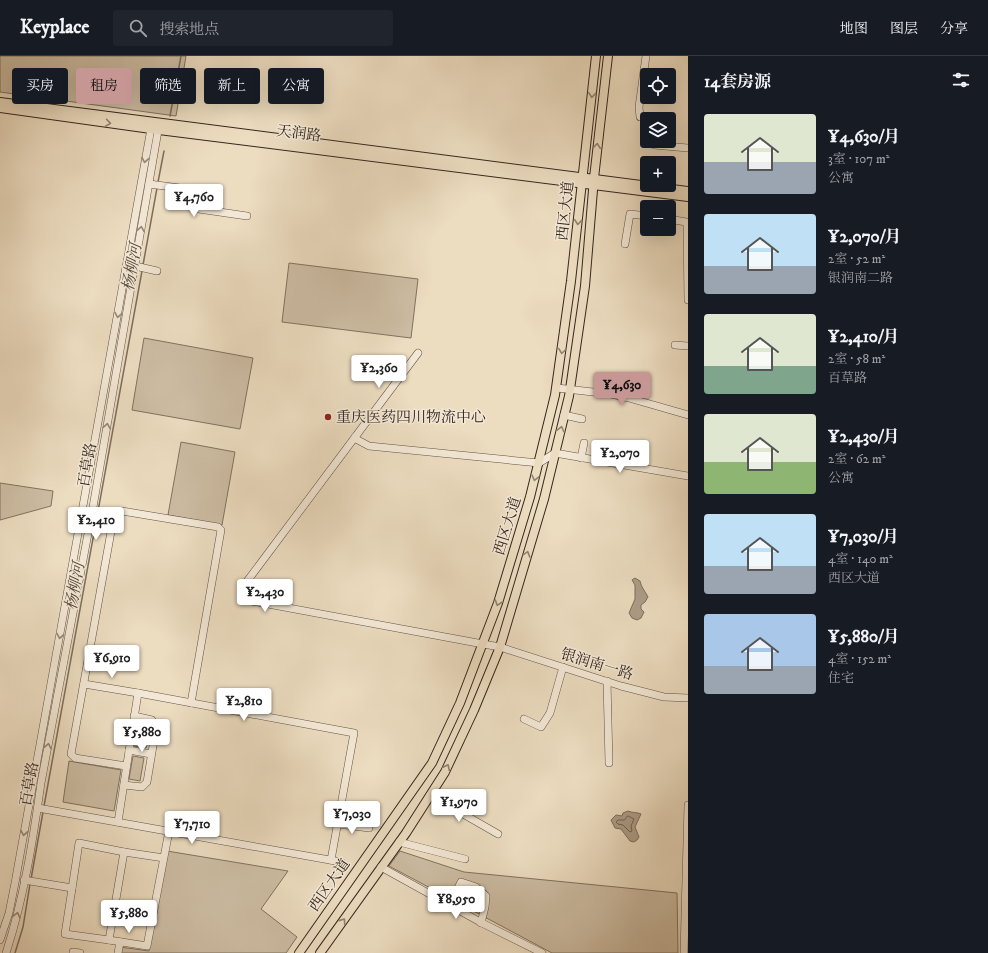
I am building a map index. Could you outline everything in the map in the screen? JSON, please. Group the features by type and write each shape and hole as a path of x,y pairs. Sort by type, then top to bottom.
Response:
{"main road":[{"name":"西区大道","path":"298,953 432,763 460,703 498,603 530,497 557,386 571,282 596,56"},
{"name":"西区大道","path":"320,953 399,842 448,765 474,710 500,647 544,499 570,387 585,286 594,181 608,56"},
{"name":"天润路","path":"0,102 156,125 640,187"},
{"name":"天润路","path":"0,108 156,125"},
{"path":"676,188 688,187"},
{"path":"676,191 688,191"},
{"path":"663,192 688,202"},
{"path":"667,192 688,197"}],"street":[{"path":"640,118 639,107 646,56"},
{"name":"百草路","path":"6,953 20,901 29,881 93,507 155,185 156,125"},
{"name":"百草路","path":"0,940 9,913 15,883 156,125"},
{"path":"676,147 688,148"},
{"path":"155,185 195,190 192,208 247,216"},
{"path":"625,244 630,214 640,215"},
{"path":"676,221 686,222 687,224 688,300"},
{"path":"140,267 157,271"},
{"path":"675,345 688,346"},
{"path":"418,353 355,437 356,439 369,446 539,463 555,453 688,476"},
{"path":"557,386 613,390 688,411"},
{"path":"570,387 629,398 688,415"},
{"path":"564,415 582,419"},
{"name":"银润南一路","path":"355,437 245,584 245,590 251,601 500,647 607,681 664,697 688,698"},
{"path":"581,458 584,443"},
{"path":"126,766 75,758 71,754 114,514 122,511 218,527 221,530 191,703"},
{"path":"524,719 541,727 550,713 563,667"},
{"path":"607,681 609,763"},
{"path":"84,684 354,733 331,860"},
{"path":"118,822 138,693"},
{"path":"124,785 142,787 147,782 156,728 152,720 134,716"},
{"path":"129,750 152,754"},
{"path":"430,795 498,834"},
{"path":"684,953 683,859 688,805"},
{"path":"42,808 341,862"},
{"path":"338,824 369,828"},
{"path":"164,858 79,843 65,934 147,946 164,858 169,831"},
{"path":"399,842 465,859"},
{"path":"109,940 124,852"},
{"path":"381,867 481,923 542,953"},
{"path":"29,881 72,888"},
{"path":"457,890 461,882 476,887 486,896 481,923"},
{"path":"118,953 120,942"}],"shaded area":[{"path":"0,56 186,56 184,68 140,68 140,104 178,104 176,116 88,104 132,104 132,68 76,68 76,102 68,101 68,68 12,68 12,94 0,92"},
{"path":"289,263 418,279 411,338 282,322"},
{"path":"144,338 253,358 240,429 132,410"},
{"path":"181,442 235,452 222,525 168,515"},
{"path":"0,483 53,491 51,506 0,520"},
{"path":"138,723 150,725 146,748 134,746"},
{"path":"133,756 144,758 140,781 129,779"},
{"path":"69,761 121,770 114,811 63,802"},
{"path":"167,851 288,871 261,909 297,937 286,953 119,953 120,947 149,951"},
{"path":"400,851 464,872 677,893 678,953 552,953 389,866"}],"water":[{"path":"635,578 640,581 648,597 641,605 641,609 644,612 641,618 637,620 632,618 629,613 635,599 635,585 632,580"},
{"path":"628,811 641,814 635,827 639,837 634,842 630,841 621,829 615,828 611,820 616,815 622,816 623,813"}],"waterway":[{"name":"杨柳河","path":"170,116 181,56"},
{"name":"杨柳河","path":"158,182 164,151"},
{"name":"杨柳河","path":"143,265 157,188"},
{"name":"杨柳河","path":"44,806 142,271"},
{"name":"杨柳河","path":"31,879 43,812"},
{"name":"杨柳河","path":"15,953 23,927 30,884"}],"place":[{"name":"重庆医药四川物流中心","path":"328,417"}]}
